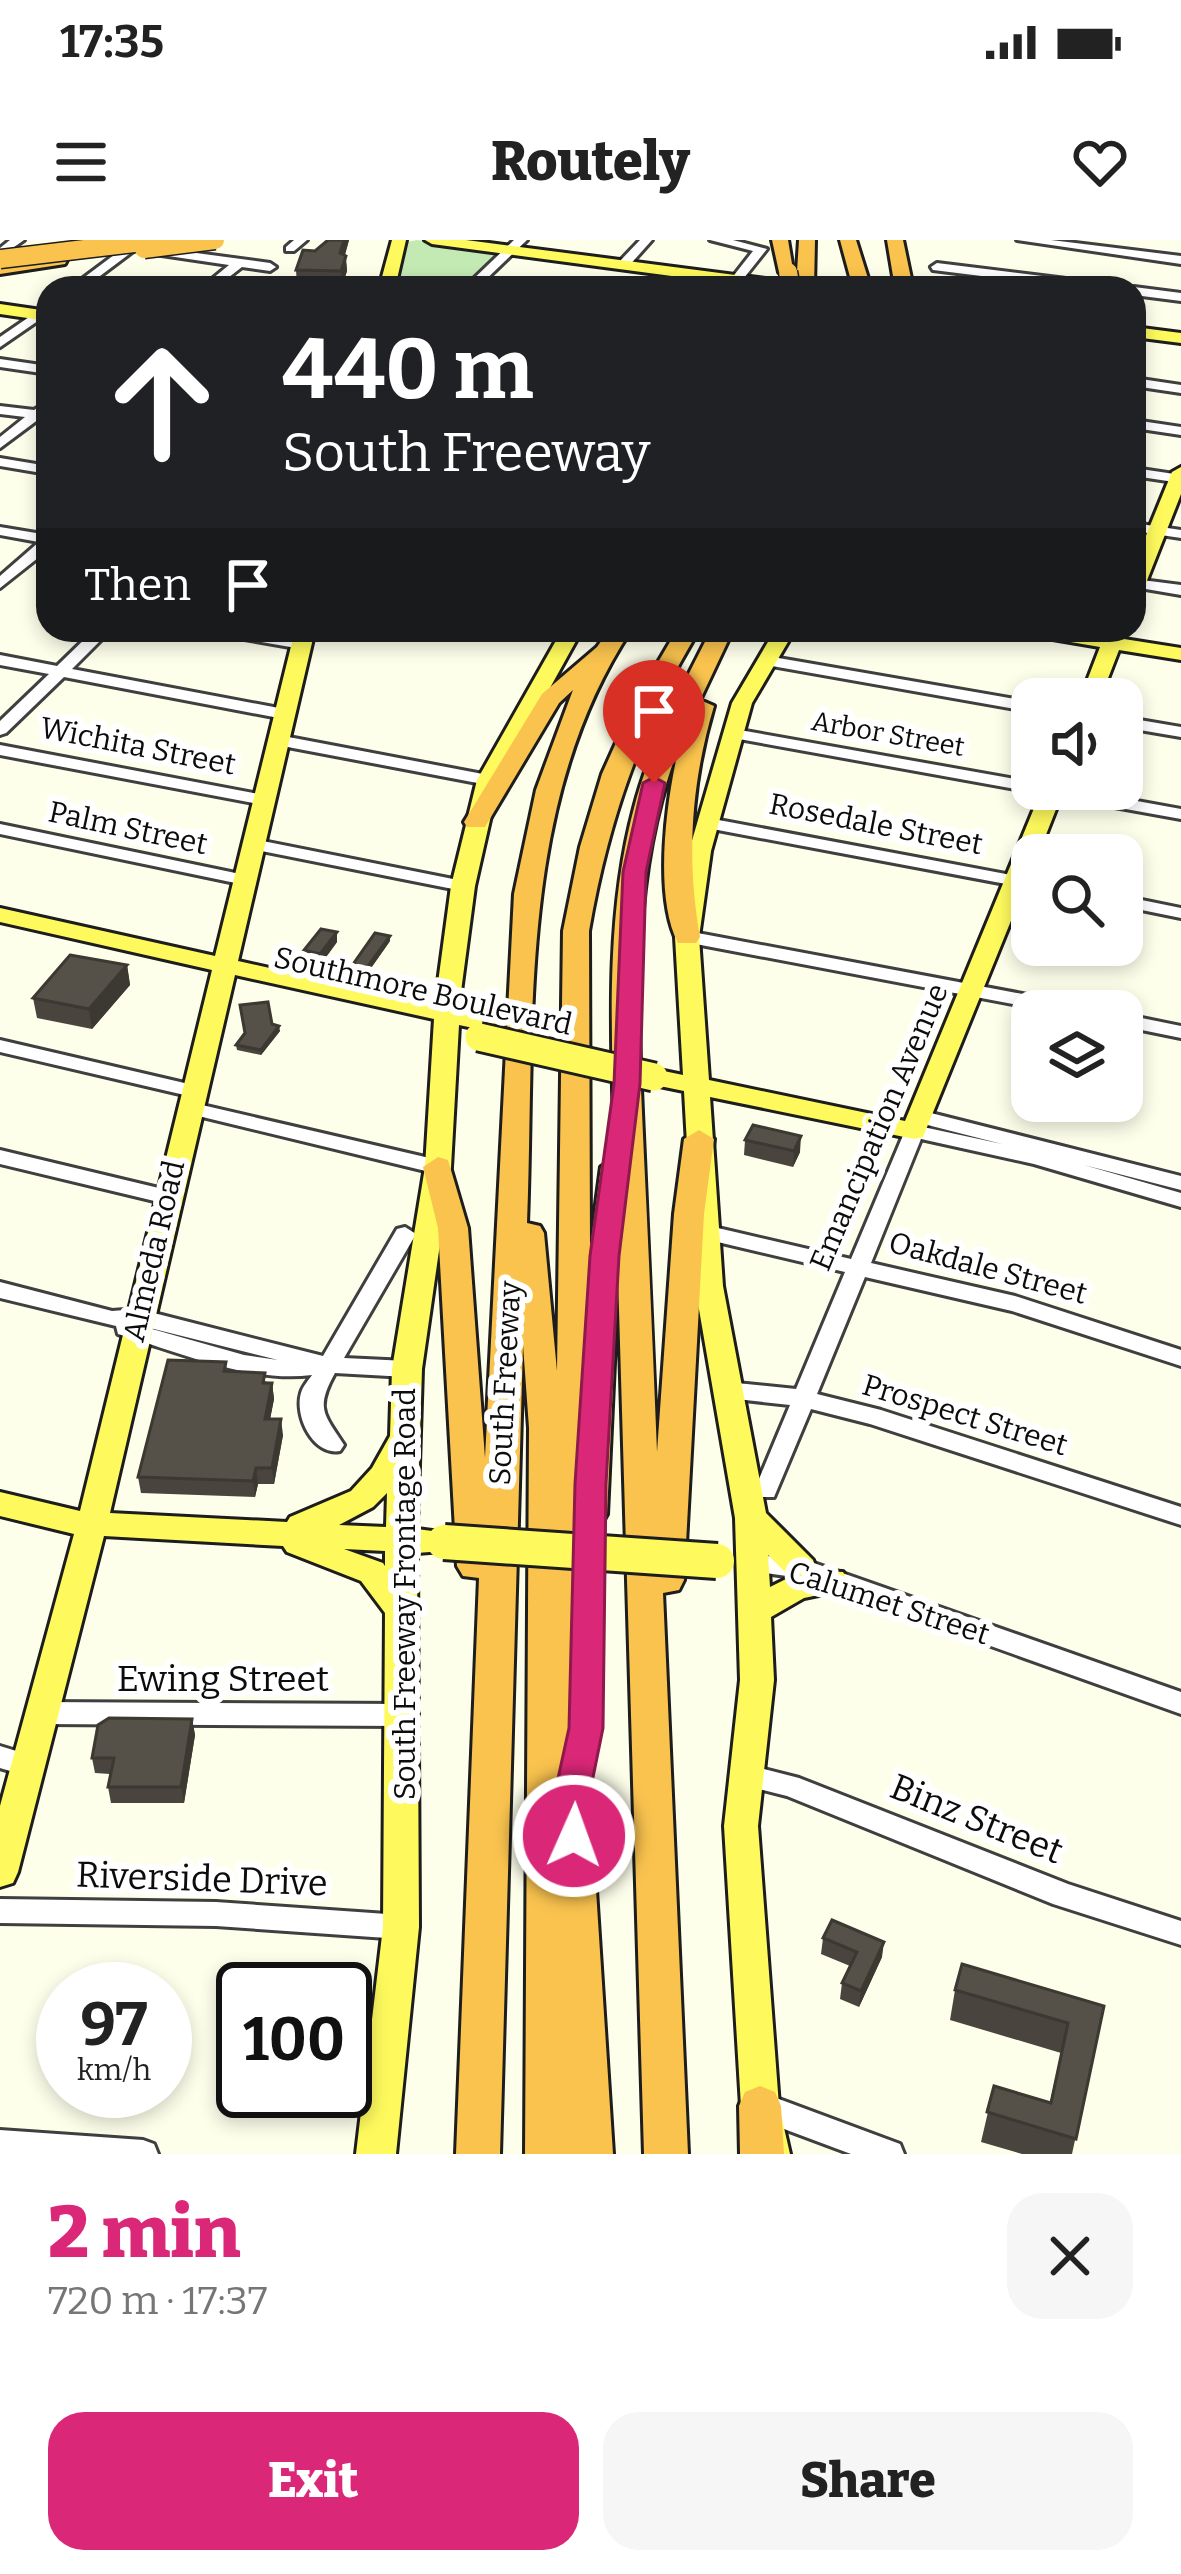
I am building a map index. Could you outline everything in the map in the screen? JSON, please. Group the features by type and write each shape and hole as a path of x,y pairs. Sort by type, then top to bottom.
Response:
{"highway":[{"path":"0,262 160,240"},
{"path":"0,262 215,240"},
{"path":"780,240 794,276"},
{"path":"791,240 796,276"},
{"path":"798,276 807,240"},
{"path":"837,240 857,276"},
{"path":"848,240 860,276"},
{"path":"864,276 867,240"},
{"path":"895,240 902,276"},
{"path":"476,822 550,699 610,642"},
{"name":"South Freeway","path":"478,2154 494,1608 527,894 537,829 560,754 613,642"},
{"path":"591,2154 571,1797 576,931 595,821 610,776 682,642"},
{"path":"666,2154 654,1718 648,1075 628,954 646,810 662,756 716,642"},
{"path":"688,937 678,853 691,739 706,692 732,642"},
{"path":"520,1059 546,1428 547,2154"},
{"path":"571,1797 586,1728 590,1484 604,1256 648,1075"},
{"path":"654,1718 699,1128"},
{"path":"439,1167 453,1228 472,1559 494,1608"},
{"path":"659,2003 682,2154"},
{"path":"760,2106 766,2154"}],"main road":[{"path":"390,276 399,240"},
{"path":"432,240 515,245 687,276"},
{"path":"0,308 36,312"},
{"path":"1146,334 1181,338"},
{"path":"1146,559 1180,476"},
{"name":"Almeda Road","path":"0,1872 13,1761 40,1712 92,1524 128,1324 167,1197 302,642"},
{"name":"South Freeway Frontage Road","path":"376,2154 401,1927 401,1539 407,1369 439,1167 445,1022 463,886 488,779 565,642"},
{"path":"760,2106 743,1870 744,1775 757,1680 752,1563 758,1504 727,1390 705,1232 688,937 708,823 742,703 777,642"},
{"path":"1098,678 1113,642"},
{"path":"1137,642 1181,654"},
{"name":"Emancipation Avenue","path":"916,1123 1011,911"},
{"name":"Southmore Boulevard","path":"0,915 98,944 484,1031 648,1075 698,1078 916,1123"},
{"name":"Southmore Boulevard","path":"0,930 98,944"},
{"name":"Southmore Boulevard","path":"220,971 392,1002 445,1022"},
{"path":"392,1002 425,999 452,974"},
{"name":"Southmore Boulevard","path":"698,1078 755,1095 916,1123"},
{"path":"699,1128 714,1103 755,1095"},
{"path":"254,1531 339,1514 367,1498 392,1467 405,1423"},
{"path":"0,1504 92,1524 401,1539"},
{"path":"757,1609 817,1575 758,1504"},
{"path":"254,1531 348,1559 372,1572 402,1613"},
{"name":"Calumet Street","path":"401,1539 752,1563"}],"street":[{"path":"0,262 18,240"},
{"path":"76,240 137,244 270,267"},
{"path":"623,265 646,240"},
{"path":"716,240 761,249 739,276"},
{"path":"1001,274 1022,240 1181,260"},
{"path":"92,276 137,244"},
{"path":"483,276 515,245"},
{"path":"221,276 238,262"},
{"path":"937,266 1016,276"},
{"path":"1146,293 1181,297"},
{"path":"0,343 36,319"},
{"path":"0,363 36,368"},
{"path":"1146,384 1181,388"},
{"path":"0,410 36,413"},
{"path":"0,444 36,420"},
{"path":"0,461 36,423"},
{"path":"1146,426 1181,431"},
{"path":"0,461 36,468"},
{"path":"1146,473 1180,476"},
{"path":"1146,528 1181,534"},
{"path":"0,531 36,538"},
{"path":"0,584 36,552"},
{"path":"1146,586 1181,590"},
{"path":"0,730 90,642"},
{"path":"0,660 284,714"},
{"path":"767,661 1011,703"},
{"path":"1143,726 1181,732"},
{"name":"Arbor Street","path":"734,734 1011,783"},
{"path":"278,740 488,779"},
{"name":"Wichita Street","path":"0,750 265,800"},
{"path":"1143,807 1181,814"},
{"name":"Rosedale Street","path":"708,823 1011,880"},
{"name":"Palm Street","path":"0,829 245,880"},
{"path":"254,844 463,886"},
{"path":"1143,906 1181,913"},
{"path":"688,937 1011,996"},
{"path":"1143,1024 1181,1032"},
{"path":"0,1046 439,1167"},
{"name":"Southmore Boulevard","path":"916,1123 1181,1183"},
{"name":"Southmore Boulevard","path":"916,1123 1181,1200"},
{"name":"Emancipation Avenue","path":"758,1504 916,1123"},
{"path":"2,1161 167,1197"},
{"name":"Oakdale Street","path":"705,1232 1015,1304 1181,1358"},
{"path":"332,1445 312,1420 310,1407 328,1365 405,1234"},
{"path":"0,1290 128,1324 244,1363 289,1370 328,1365 407,1369"},
{"name":"Prospect Street","path":"727,1390 801,1398 931,1432 1181,1516"},
{"name":"Calumet Street","path":"752,1563 817,1575 1181,1702"},
{"name":"Ewing Street","path":"40,1712 404,1715"},
{"name":"Binz Street","path":"744,1775 790,1786 1063,1895 1181,1933"},
{"name":"Riverside Drive","path":"0,1911 216,1914 401,1927"},
{"path":"760,2106 890,2154"},
{"path":"0,2144 143,2154"}],"green space":[{"path":"407,242 497,254 474,276 399,276"}],"building":[{"path":"328,240 344,240 341,271 296,270 303,250 315,251"},
{"path":"321,929 337,932 320,954 304,950"},
{"path":"375,933 390,936 363,973 349,970"},
{"path":"70,955 127,965 89,1009 33,998"},
{"path":"268,1002 272,1024 279,1026 261,1050 236,1045 245,1033 240,1005"},
{"path":"753,1125 801,1136 794,1151 745,1140"},
{"path":"168,1360 226,1362 224,1371 265,1373 263,1383 272,1383 265,1419 281,1419 272,1468 256,1468 253,1481 138,1477"},
{"path":"109,1718 192,1719 181,1787 108,1787 114,1758 92,1758 98,1725"},
{"path":"832,1920 884,1942 861,1991 842,1983 857,1952 823,1938"},
{"path":"962,1964 1104,2006 1076,2139 987,2112 994,2086 1051,2103 1068,2023 955,1990"}],"route":[{"path":"574,1836 571,1797 586,1728 590,1484 600,1381 604,1256 627,1084 628,954 635,872 654,783"}]}
